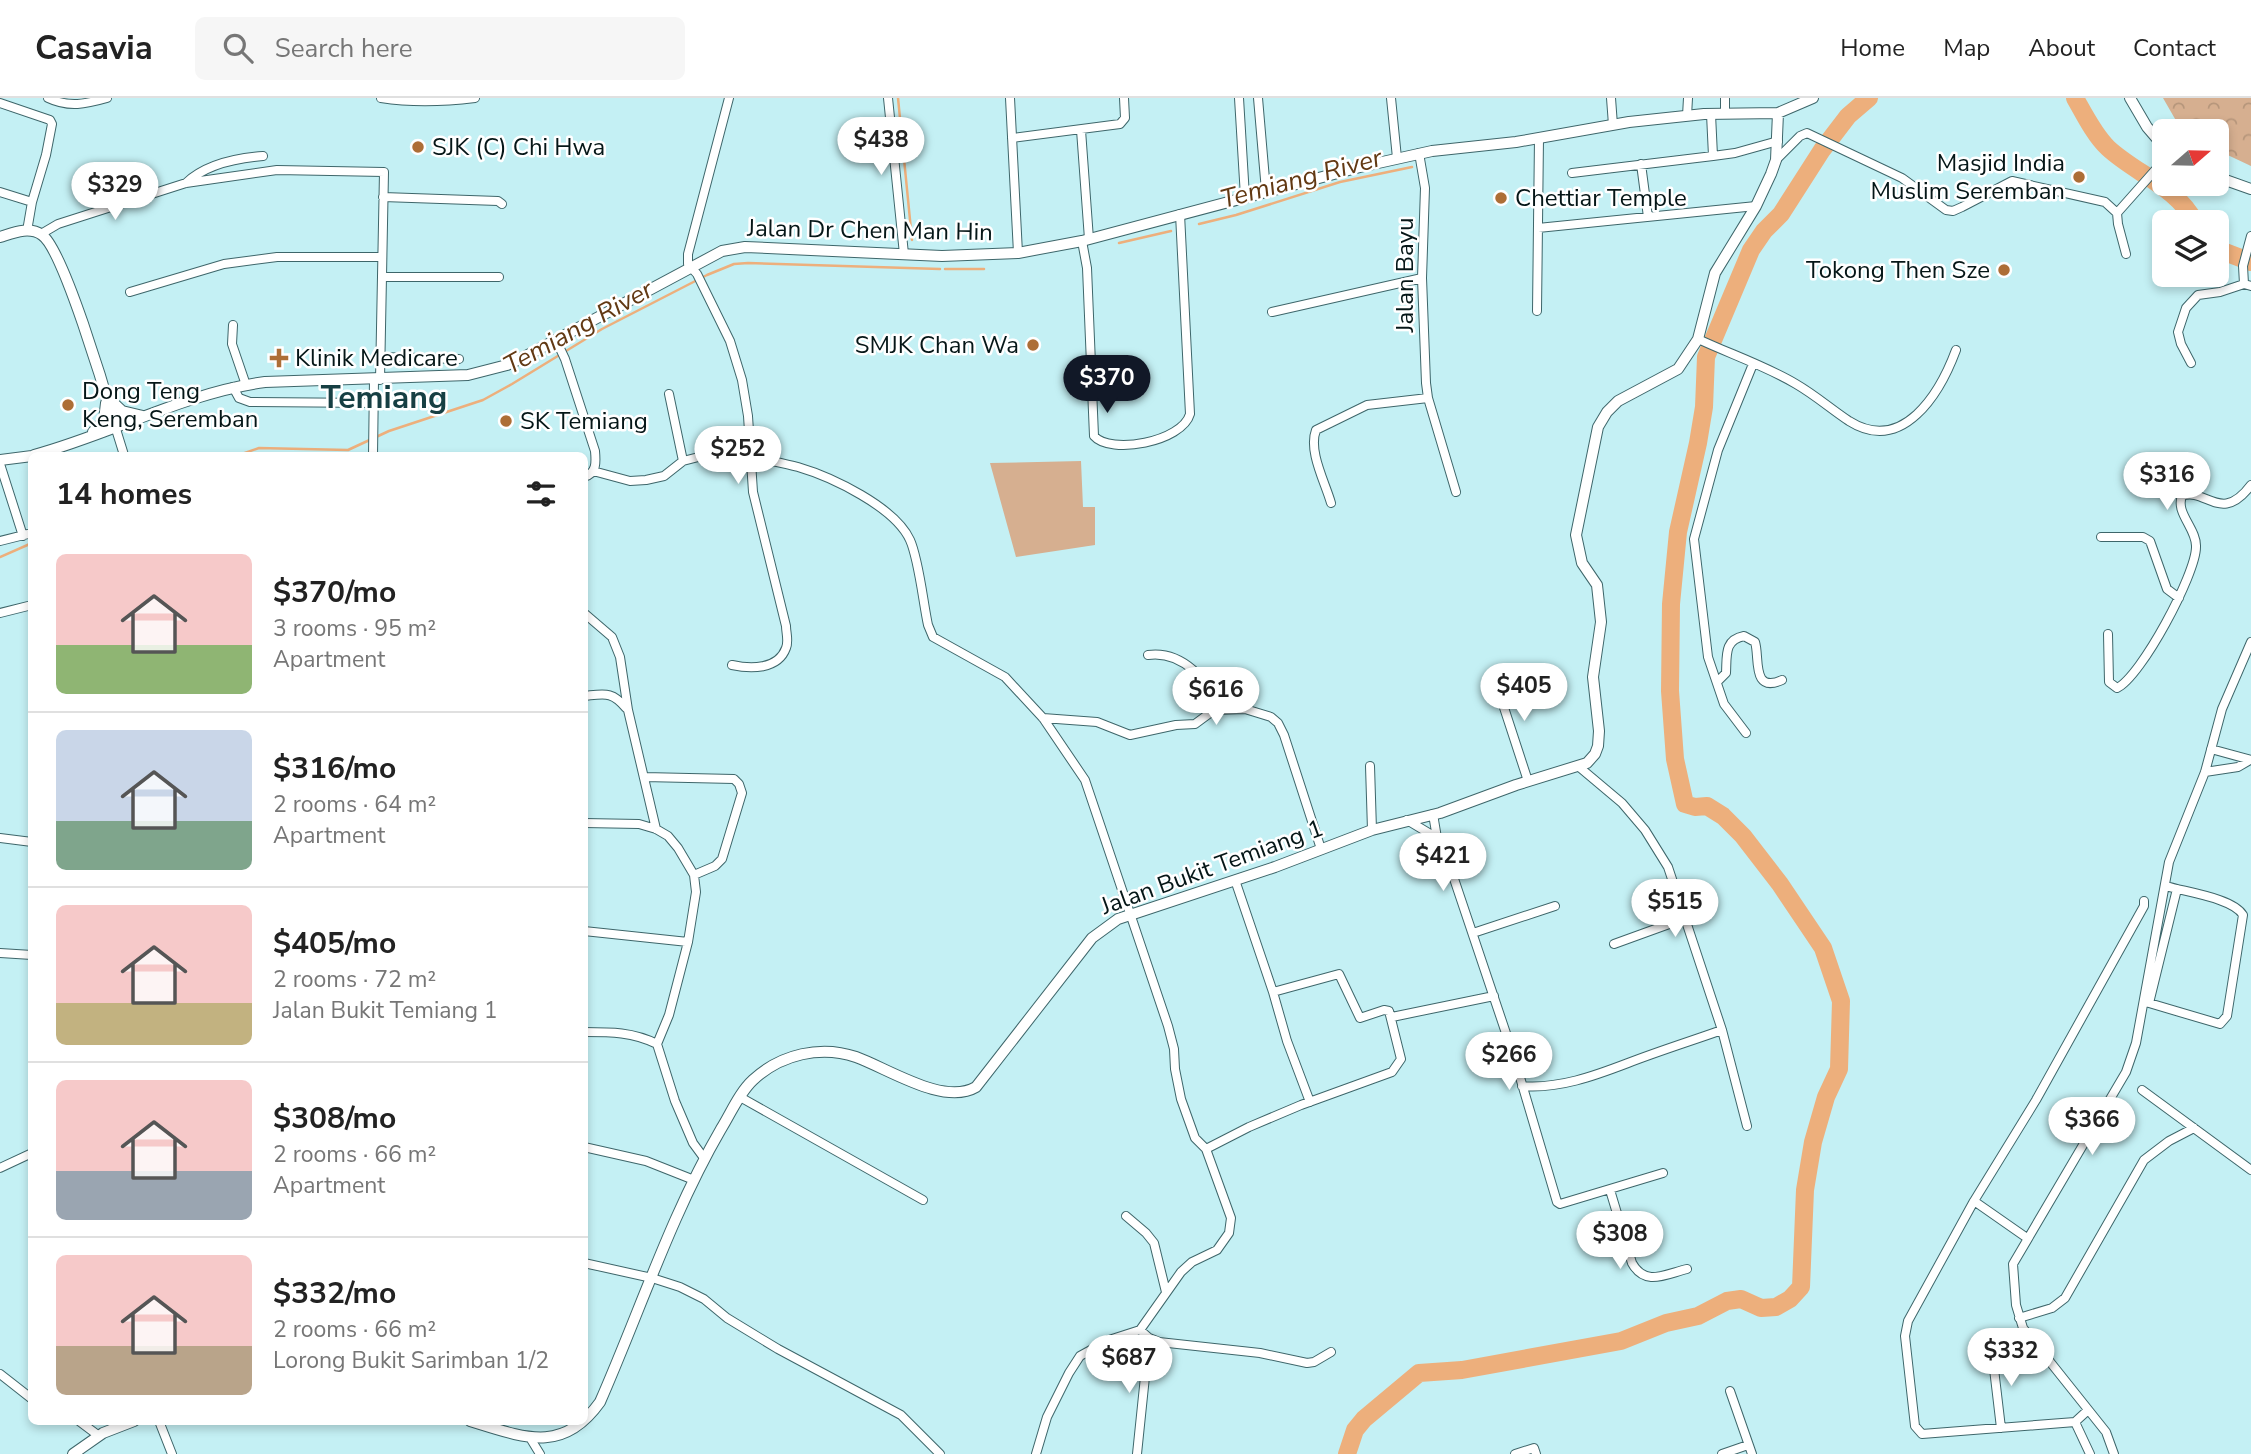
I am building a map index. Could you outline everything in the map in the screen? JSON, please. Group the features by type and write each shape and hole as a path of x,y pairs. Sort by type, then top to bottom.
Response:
{"street":[{"path":"48,98 61,104 75,105 107,98"},
{"path":"381,98 431,103 475,98"},
{"path":"729,98 688,254 693,270 730,341 742,380 753,492 786,626 788,645 783,654 769,664 751,669 732,665"},
{"path":"888,98 904,254"},
{"path":"1010,98 1018,253"},
{"path":"1012,138 1120,124 1125,118 1124,98"},
{"path":"1238,98 1245,197"},
{"path":"1258,98 1266,191"},
{"path":"1391,98 1396,158"},
{"path":"1611,98 1613,125"},
{"path":"1687,116 1688,98"},
{"path":"1725,114 1726,98"},
{"name":"Jalan Dr Chen Man Hin","path":"43,452 233,387 265,382 468,375 491,370 557,343 693,270 722,250 745,247 942,256 1018,253 1085,240 1419,153 1687,116 1778,113 1813,98"},
{"path":"2130,98 2152,133"},
{"path":"0,103 50,120 52,124 27,231"},
{"path":"1578,766 1587,763 1595,754 1599,731 1593,677 1601,622 1600,598 1597,585 1582,563 1576,536 1598,427 1618,401 1678,369 1698,339 1715,273 1756,206 1776,160 1778,113"},
{"path":"1711,114 1713,156"},
{"path":"1081,130 1094,436 1103,443 1142,444 1176,432 1185,425 1190,414 1180,214"},
{"path":"1776,160 1807,133 1902,178 1946,210 1953,211 1962,207 2011,181 2105,202 2118,213"},
{"path":"1537,311 1539,138"},
{"path":"1572,173 1713,156 1778,141"},
{"name":"Jalan Bayu","path":"1419,153 1425,188 1422,278 1428,398 1456,492"},
{"path":"186,183 194,175 209,168 244,157 263,156"},
{"path":"1641,164 1648,217"},
{"path":"41,234 58,224 186,183 277,170 384,172 380,357 374,403 373,450"},
{"path":"2126,254 2118,224 2118,213 2152,174"},
{"path":"2230,182 2251,189"},
{"path":"0,192 32,202"},
{"path":"383,197 498,201 502,204"},
{"path":"1538,228 1756,206"},
{"path":"0,237 27,231 41,234 50,243 64,273 123,452"},
{"path":"2191,363 2181,344 2179,332 2186,308 2198,295 2248,285 2243,266 2251,236"},
{"path":"130,292 224,264 277,257 382,257"},
{"path":"382,277 499,277"},
{"path":"1272,312 1422,278"},
{"path":"233,325 232,344 246,385"},
{"path":"1698,339 1794,383 1851,422 1874,430 1889,431 1913,420 1945,380 1956,351"},
{"path":"557,343 565,359 595,451 596,464 588,474"},
{"path":"380,357 459,359"},
{"path":"1746,733 1724,704 1708,657 1694,540 1718,450 1753,364"},
{"path":"233,387 239,398 250,402 374,403"},
{"path":"669,394 683,460"},
{"path":"106,395 122,411 144,416"},
{"path":"89,435 104,421 106,395"},
{"path":"1331,503 1314,450 1316,430 1367,405 1428,398"},
{"path":"593,471 630,481 646,480 664,476 683,460 749,444"},
{"name":"Jalan Dr Chen Man Hin","path":"0,462 28,456"},
{"path":"750,456 822,475 879,507 898,522 910,540 933,637 1005,677 1043,718 1085,780 1168,1026 1181,1099 1195,1138 1206,1149 1231,1218 1229,1233 1217,1250 1188,1266 1140,1330 1102,1343 1080,1356 1047,1417 1036,1454"},
{"path":"0,462 27,534 0,541"},
{"path":"2108,634 2109,682 2117,688 2132,677 2179,598 2193,563 2197,545 2180,507 2182,496 2188,494 2226,504 2236,501 2251,485"},
{"path":"2101,537 2143,537 2150,541 2166,589 2179,598"},
{"path":"0,613 28,606"},
{"path":"588,615 612,637 620,657 628,710 656,829"},
{"path":"1717,682 1726,673 1727,647 1731,640 1744,636 1755,642 1758,649 1757,672 1760,677 1772,682 1782,680"},
{"path":"2114,1454 2106,1432 2027,1335 2019,1318 2013,1264 2126,1072 2136,1043 2169,862 2205,772 2222,709 2238,668 2250,647"},
{"path":"1148,655 1163,653 1177,657 1206,684 1224,709"},
{"path":"2238,668 2251,666"},
{"path":"1493,674 1528,781"},
{"path":"588,696 616,696 628,710"},
{"path":"1043,718 1097,722 1130,735 1176,725 1195,724 1214,710 1258,711 1279,723 1321,849"},
{"path":"2211,749 2250,760"},
{"path":"2205,772 2238,767 2250,760"},
{"path":"1370,766 1372,830"},
{"path":"1578,766 1622,803 1645,830 1668,867 1722,1030 1747,1126"},
{"name":"Jalan Bukit Temiang 1","path":"588,1421 613,1372 704,1158 740,1097 752,1081 769,1068 791,1056 814,1051 840,1051 928,1088 953,1094 966,1093 976,1087 1092,938 1104,928 1130,915 1372,830 1433,814 1578,766"},
{"path":"644,777 734,779 739,784 741,793 722,859 715,866 694,875"},
{"path":"1433,814 1433,827 1445,852 1494,996 1555,1198 1560,1204 1663,1173"},
{"path":"1407,820 1437,838"},
{"path":"588,824 639,824 656,829 668,836 678,848 694,875 696,892 688,942 669,1015 657,1044 675,1101 693,1143 704,1158"},
{"path":"0,838 28,842"},
{"path":"1235,880 1287,1041 1310,1102"},
{"path":"2166,887 2177,889 2233,905 2243,915 2227,1016 2220,1024 2149,1003 2177,889"},
{"path":"2087,1411 2074,1422 1927,1435 1917,1431 1905,1336 1908,1321 1974,1200 2036,1100 2144,906 2144,901"},
{"path":"1473,933 1555,906"},
{"path":"1614,944 1684,919"},
{"path":"588,931 688,942"},
{"path":"0,953 28,956"},
{"path":"1206,1149 1249,1127 1392,1072 1401,1059 1392,1017 1387,1009 1360,1018 1339,974 1273,992"},
{"path":"1392,1017 1494,996"},
{"path":"1522,1086 1558,1085 1597,1075 1722,1030"},
{"path":"588,1032 617,1032 640,1036 657,1044"},
{"path":"2142,1090 2251,1170"},
{"path":"740,1097 923,1200"},
{"path":"2019,1318 2052,1308 2065,1298 2144,1160 2169,1140 2194,1128"},
{"path":"588,1148 646,1161 694,1180"},
{"path":"0,1168 28,1155"},
{"path":"1610,1190 1637,1273 1654,1278 1687,1269"},
{"path":"1974,1200 2027,1238"},
{"path":"1126,1216 1154,1242 1166,1292"},
{"path":"588,1265 652,1278 680,1287 704,1299 727,1318 778,1349 901,1415 940,1454"},
{"path":"1140,1330 1158,1342 1260,1353 1307,1363 1331,1352"},
{"path":"1137,1454 1149,1338"},
{"path":"1992,1352 2001,1429"},
{"path":"0,1374 28,1396"},
{"path":"1730,1391 1752,1454"},
{"path":"2074,1422 2090,1454"},
{"path":"84,1425 99,1436"},
{"path":"73,1454 99,1436 125,1425"},
{"path":"161,1425 172,1454"},
{"path":"482,1425 532,1441 540,1454"},
{"name":"Jalan Bukit Temiang 1","path":"532,1441 556,1440 583,1425"},
{"path":"1722,1454 1748,1445"},
{"path":"1515,1454 1535,1451"}],"green space":[{"path":"2163,98 2251,98 2251,166 2230,156 2230,119 2175,119"},
{"path":"1081,461 1083,507 1095,507 1095,545 1016,557 990,463"}],"waterway":[{"path":"898,98 912,240"},
{"path":"1347,1454 1355,1430 1364,1419 1419,1373 1462,1370 1621,1341 1666,1323 1698,1316 1727,1301 1741,1299 1761,1308 1776,1307 1790,1299 1801,1287 1805,1190 1813,1142 1826,1097 1839,1069 1841,1001 1823,948 1780,884 1743,836 1723,816 1707,806 1685,804 1675,759 1670,691 1671,604 1678,532 1704,407 1706,357 1751,250 1764,231 1781,214 1822,150 1848,116 1869,98"},
{"path":"2075,98 2103,143 2167,190 2187,210"},
{"name":"Temiang River","path":"1199,224 1340,182 1412,167"},
{"name":"Temiang River","path":"1119,243 1171,231"},
{"path":"2229,254 2251,262"},
{"name":"Temiang River","path":"248,452 259,448 348,450 389,431 483,400 602,329 734,264 940,269"},
{"name":"Temiang River","path":"945,269 984,269"},
{"name":"Temiang River","path":"0,557 28,545"}],"place":[{"name":"SJK (C) Chi Hwa","path":"418,147"},
{"name":"Masjid India Muslim Seremban","path":"2079,177"},
{"name":"Chettiar Temple","path":"1501,198"},
{"name":"Tokong Then Sze","path":"2004,270"},
{"name":"SMJK Chan Wa","path":"1033,345"},
{"name":"Klinik Medicare","path":"279,358"},
{"name":"Dong Teng Keng, Seremban","path":"68,405"},
{"name":"SK Temiang","path":"506,421"}],"district":[{"name":"Temiang","path":"384,397"}]}
